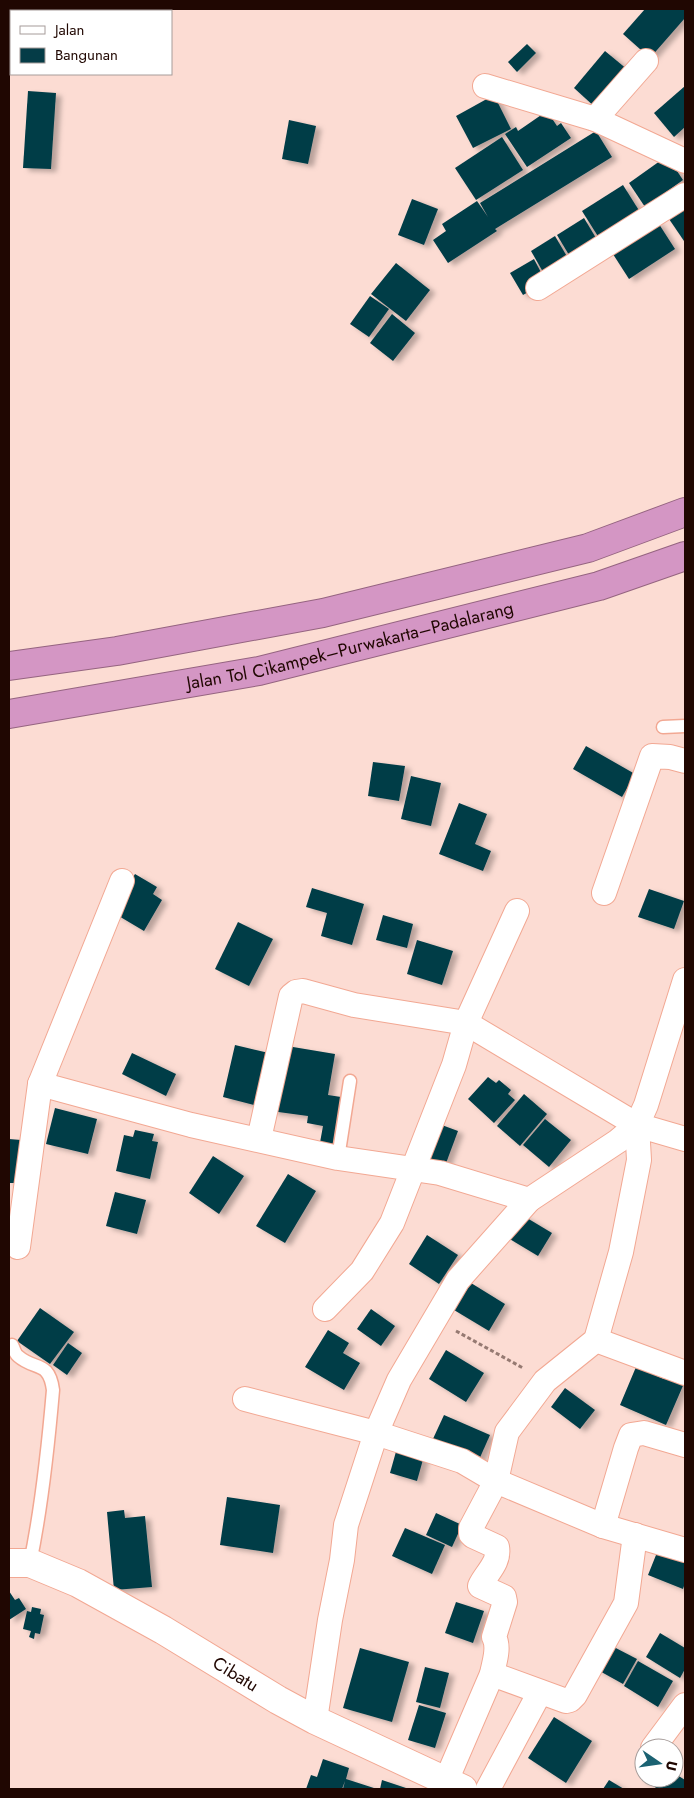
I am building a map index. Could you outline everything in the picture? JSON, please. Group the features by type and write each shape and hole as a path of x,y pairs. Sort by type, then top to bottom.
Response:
{"highway":[{"path":"9,666 117,650 323,613 588,548 685,512"},
{"name":"Jalan Tol Cikampek–Purwakarta–Padalarang","path":"9,714 259,671 600,586 685,556"}],"street":[{"path":"595,118 646,61"},
{"path":"485,86 595,118 685,161"},
{"path":"538,288 685,195"},
{"path":"604,893 652,756 670,757 685,761"},
{"path":"18,1247 40,1084 122,881"},
{"path":"325,1309 362,1271 392,1223 454,1065 466,1023 517,911"},
{"path":"454,1785 492,1674 496,1655 494,1637 505,1600 503,1596 481,1587 480,1584 492,1570 498,1552 497,1546 471,1534 471,1528 496,1481 507,1432 545,1381 596,1340 620,1252 639,1160 637,1125 646,1104 685,980"},
{"path":"259,1139 289,1005 293,993 303,991 354,1004 466,1023 637,1125 685,1139"},
{"path":"40,1084 191,1125 338,1158 440,1173 528,1200"},
{"path":"315,1720 330,1620 342,1560 346,1525 376,1433 400,1380 458,1280 528,1200 618,1141 637,1125"},
{"path":"596,1340 685,1373"},
{"path":"244,1400 376,1433 462,1461 496,1481 603,1526 685,1550"},
{"path":"603,1526 631,1435 644,1433 685,1445"},
{"path":"492,1674 566,1701 570,1700 626,1603 635,1535"},
{"name":"Cibatu","path":"19,1563 78,1583 163,1630 278,1700 315,1720 454,1785"},
{"path":"488,1789 540,1692"},
{"path":"660,1738 685,1704"}],"lane":[{"path":"662,727 685,726"},
{"path":"338,1158 350,1081"},
{"path":"12,1346 17,1356 47,1371 51,1379 52,1390 46,1470 38,1521 19,1563"}],"path":[{"path":"434,1319 545,1381"}],"building":[{"path":"645,9 685,9 685,18 650,58 623,34"},
{"path":"527,44 536,53 517,72 508,62"},
{"path":"605,51 628,70 596,108 574,88"},
{"path":"685,86 685,127 674,137 654,113"},
{"path":"28,91 56,93 51,169 23,168"},
{"path":"494,95 511,129 473,148 456,116"},
{"path":"547,111 557,126 561,123 571,138 527,167 505,134 516,127 518,131"},
{"path":"289,120 316,126 308,164 282,159"},
{"path":"596,131 612,157 495,229 497,231 448,263 433,240 446,231 442,224 477,201 488,217 480,203"},
{"path":"502,137 523,170 476,200 455,168"},
{"path":"667,156 683,180 645,207 629,183"},
{"path":"623,185 640,212 599,238 582,211"},
{"path":"412,199 438,209 424,245 398,235"},
{"path":"685,203 685,240 684,241 667,216"},
{"path":"584,218 599,243 572,260 557,235"},
{"path":"657,221 675,249 629,279 611,251"},
{"path":"555,236 572,265 547,279 531,251"},
{"path":"534,259 546,282 523,295 510,273"},
{"path":"396,263 430,290 406,321 371,294"},
{"path":"370,296 389,309 369,337 350,324"},
{"path":"392,314 415,333 393,361 370,343"},
{"path":"586,746 635,774 622,797 573,769"},
{"path":"373,762 405,766 399,801 368,796"},
{"path":"411,776 441,783 431,826 401,819"},
{"path":"459,803 487,814 475,844 491,851 483,871 439,854"},
{"path":"135,874 157,887 153,894 162,900 144,931 112,912"},
{"path":"312,888 364,904 352,945 321,936 327,913 306,907"},
{"path":"649,889 684,901 674,929 638,917"},
{"path":"383,915 413,924 407,948 376,940"},
{"path":"238,922 273,939 249,986 215,969"},
{"path":"417,940 453,951 442,985 407,974"},
{"path":"235,1045 273,1054 263,1093 257,1092 254,1105 223,1097"},
{"path":"281,1045 335,1054 328,1095 341,1097 333,1150 319,1148 323,1126 307,1123 308,1116 271,1111"},
{"path":"132,1053 176,1074 166,1096 122,1074"},
{"path":"488,1077 496,1083 499,1080 511,1090 508,1094 515,1100 494,1123 468,1099"},
{"path":"524,1094 547,1114 520,1146 497,1126"},
{"path":"55,1108 97,1119 88,1154 46,1144"},
{"path":"545,1119 571,1140 549,1167 523,1145"},
{"path":"439,1124 458,1131 445,1166 425,1158"},
{"path":"135,1130 154,1134 152,1141 158,1142 150,1179 116,1171 124,1135 133,1137"},
{"path":"9,1139 21,1140 18,1183 9,1183"},
{"path":"213,1156 244,1176 219,1214 189,1193"},
{"path":"288,1174 316,1191 285,1243 256,1226"},
{"path":"115,1192 146,1200 137,1234 106,1226"},
{"path":"522,1215 552,1233 538,1256 508,1238"},
{"path":"427,1235 458,1255 439,1284 409,1264"},
{"path":"471,1283 505,1304 489,1331 454,1310"},
{"path":"40,1308 74,1332 50,1364 17,1341"},
{"path":"371,1309 395,1326 381,1346 357,1329"},
{"path":"328,1330 349,1343 343,1353 360,1363 344,1390 305,1367"},
{"path":"68,1343 82,1353 67,1375 53,1365"},
{"path":"446,1350 484,1373 466,1402 429,1379"},
{"path":"636,1367 664,1379 667,1373 685,1381 666,1425 620,1405"},
{"path":"565,1388 595,1410 580,1429 551,1407"},
{"path":"444,1415 490,1435 478,1462 432,1441"},
{"path":"397,1448 424,1456 417,1481 390,1473"},
{"path":"227,1497 280,1505 273,1553 220,1545"},
{"path":"124,1510 125,1518 145,1516 152,1587 114,1590 107,1512"},
{"path":"436,1513 462,1525 452,1547 426,1535"},
{"path":"405,1528 445,1545 432,1574 392,1556"},
{"path":"658,1550 685,1561 685,1583 683,1589 648,1575"},
{"path":"9,1591 15,1600 19,1598 26,1609 9,1620"},
{"path":"456,1602 484,1611 473,1643 445,1633"},
{"path":"32,1607 41,1609 40,1614 44,1615 40,1634 35,1633 34,1639 29,1637 31,1631 23,1629 27,1611 31,1612"},
{"path":"660,1633 685,1648 685,1669 680,1678 646,1657"},
{"path":"610,1645 637,1659 623,1684 596,1669"},
{"path":"360,1648 409,1662 392,1722 343,1708"},
{"path":"638,1661 673,1681 658,1707 624,1686"},
{"path":"425,1667 449,1673 440,1708 416,1702"},
{"path":"419,1705 446,1713 435,1748 408,1740"},
{"path":"554,1717 592,1741 566,1783 528,1758"},
{"path":"323,1759 349,1768 346,1779 377,1789 343,1789 345,1781 342,1789 306,1789 311,1775 317,1777"},
{"path":"382,1780 409,1789 380,1789"},
{"path":"609,1780 624,1789 603,1789"},
{"path":"685,1780 685,1789 656,1788 684,1788"}]}
